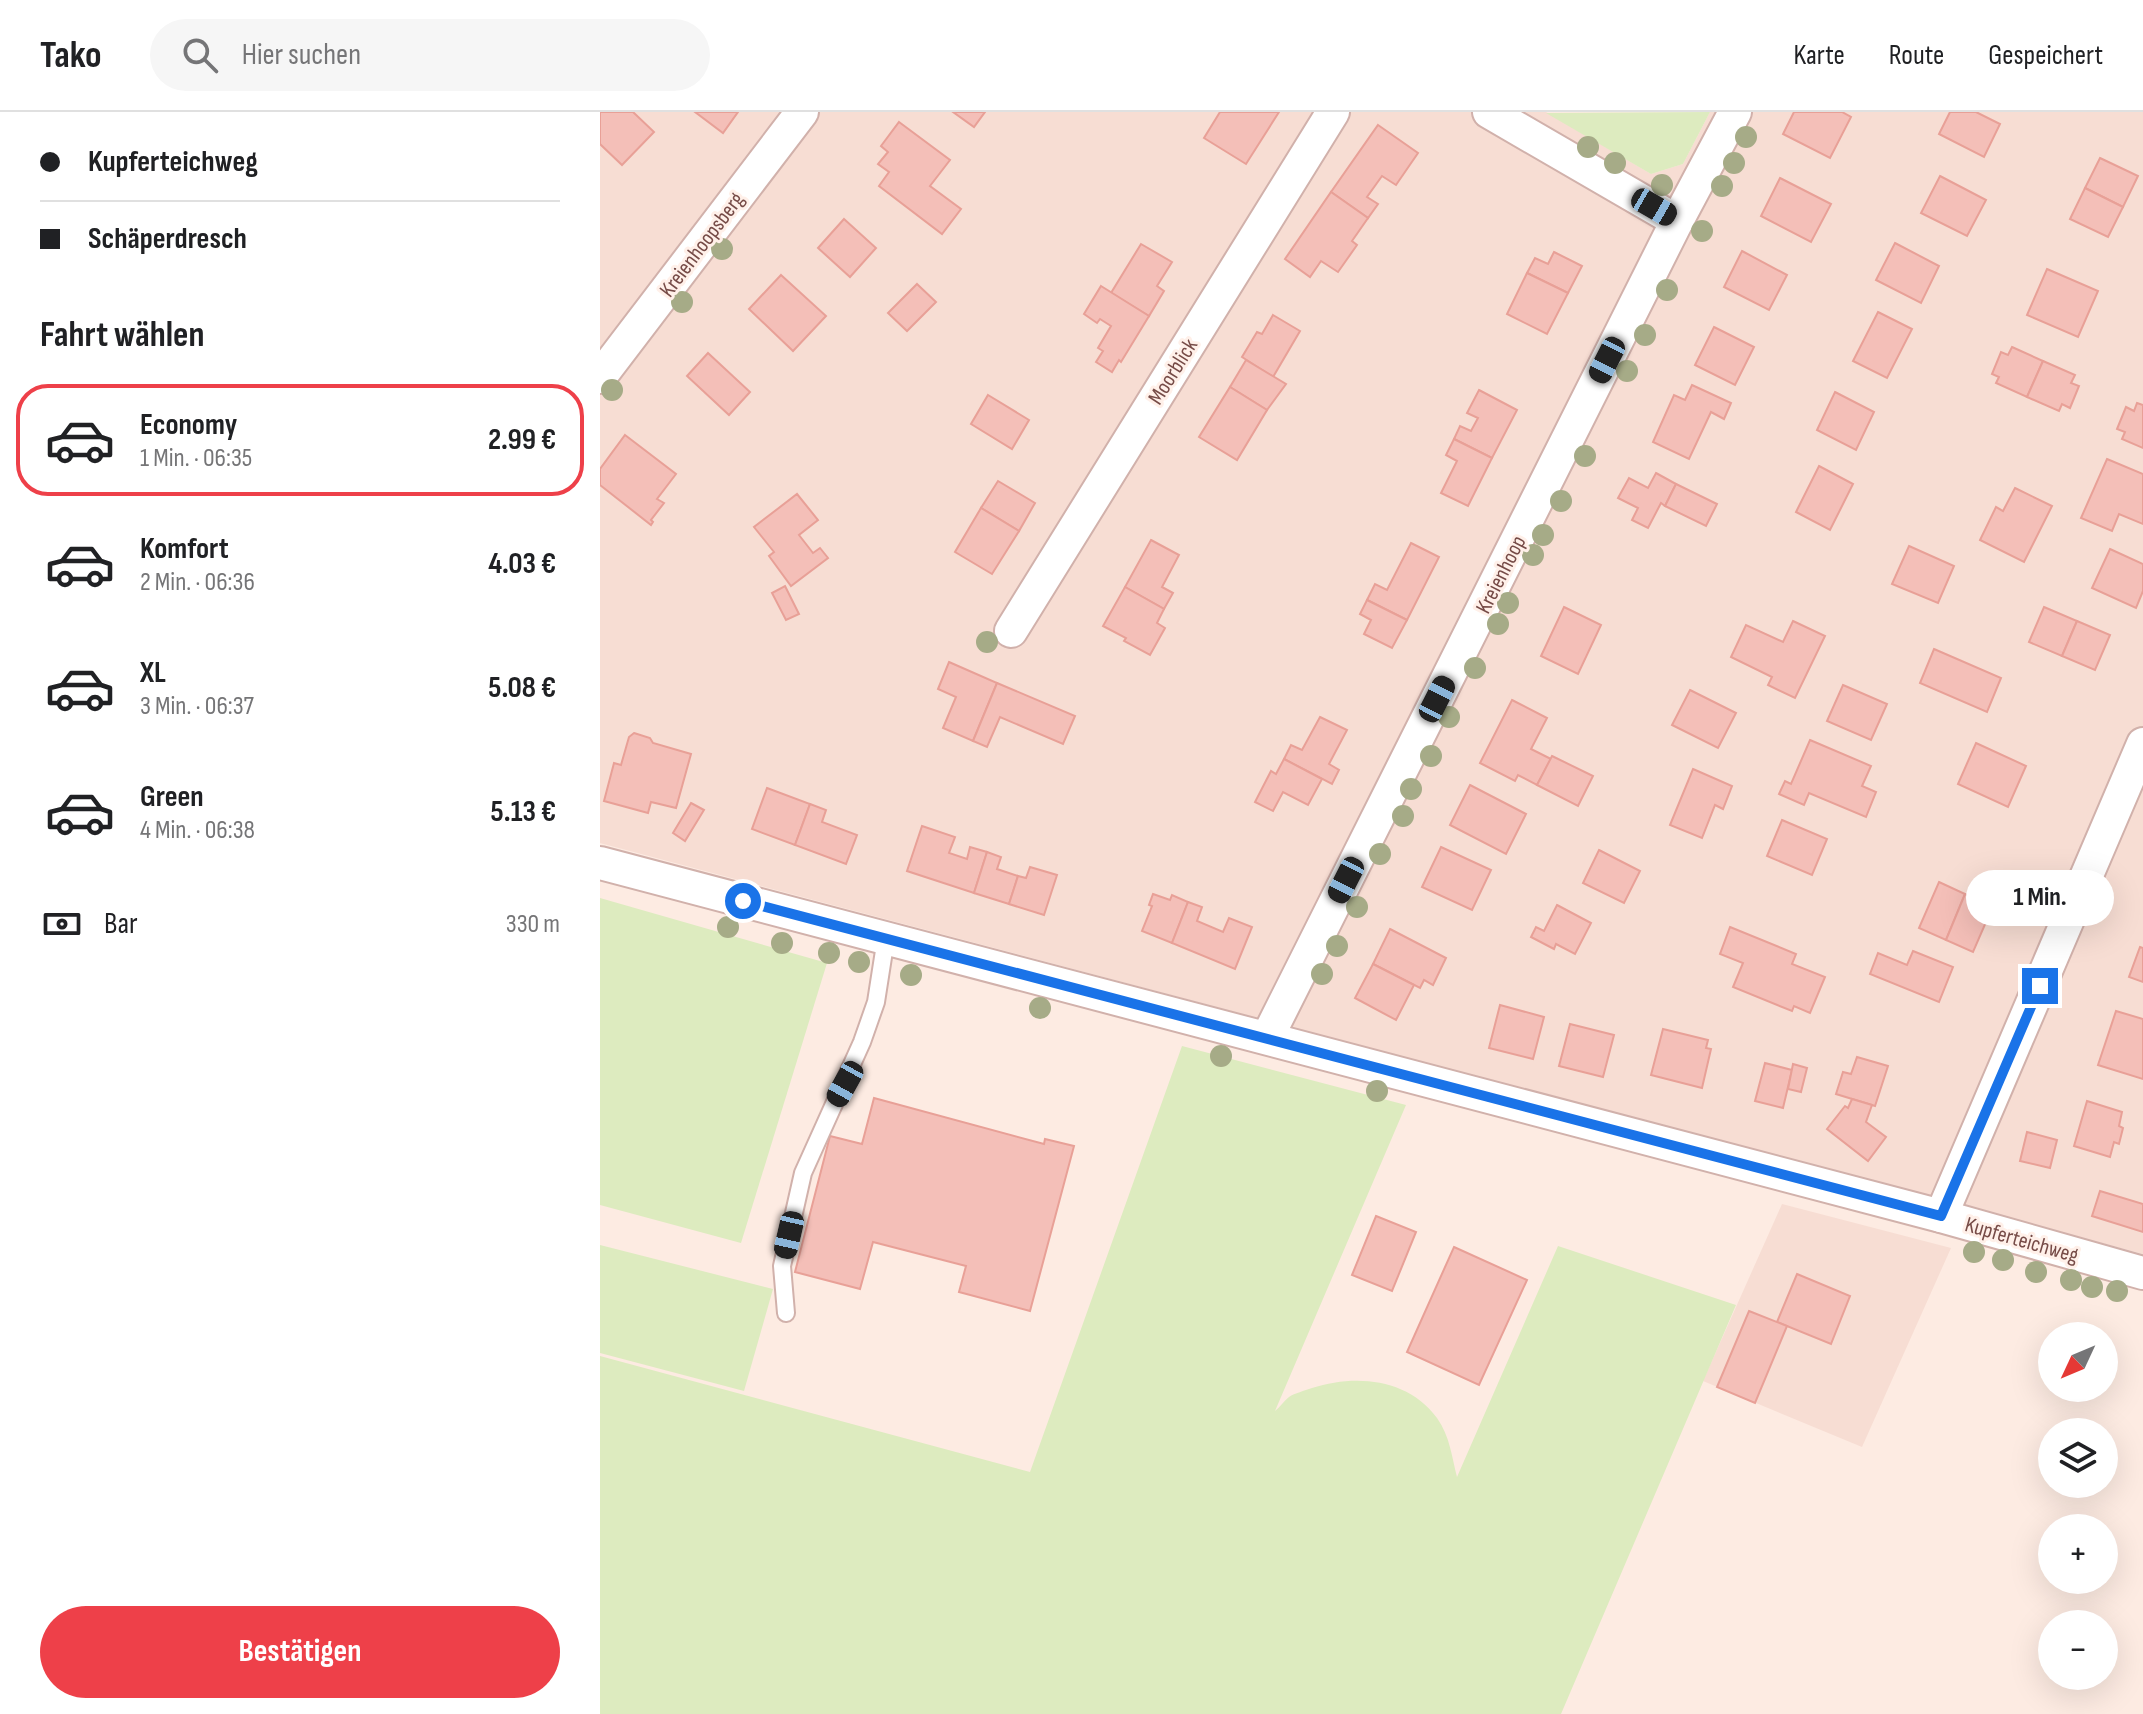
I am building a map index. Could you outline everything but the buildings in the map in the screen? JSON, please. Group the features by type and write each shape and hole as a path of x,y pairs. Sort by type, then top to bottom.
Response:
{"street":[{"name":"Kreienhoopsberg","path":"600,377 802,112"},
{"name":"Moorblick","path":"1011,631 1333,112"},
{"path":"1489,112 1677,221"},
{"name":"Kreienhoop","path":"1267,1038 1677,221 1735,112"},
{"path":"1941,1216 2143,744"},
{"name":"Kupferteichweg","path":"600,863 1941,1216 2143,1273"}],"lane":[{"path":"786,1313 782,1266 803,1173 862,1042 876,1002 886,938"}],"shaded area":[{"path":"600,112 1546,112 1651,174 1683,164 1710,112 2143,112 2143,1254 600,843"},
{"path":"1782,1204 1951,1248 1862,1447 1703,1381"}],"green space":[{"path":"1710,112 1683,164 1651,174 1546,113"},
{"path":"600,898 827,963 741,1243 600,1205"},
{"path":"1182,1046 1406,1105 1275,1411 1291,1396 1329,1384 1363,1381 1396,1387 1411,1394 1437,1418 1448,1440 1457,1477 1558,1246 1736,1305 1561,1714 600,1714 600,1356 1030,1472"},
{"path":"600,1245 773,1289 744,1391 600,1353"}],"route":[{"path":"743,901 1941,1216 2040,986"}]}
